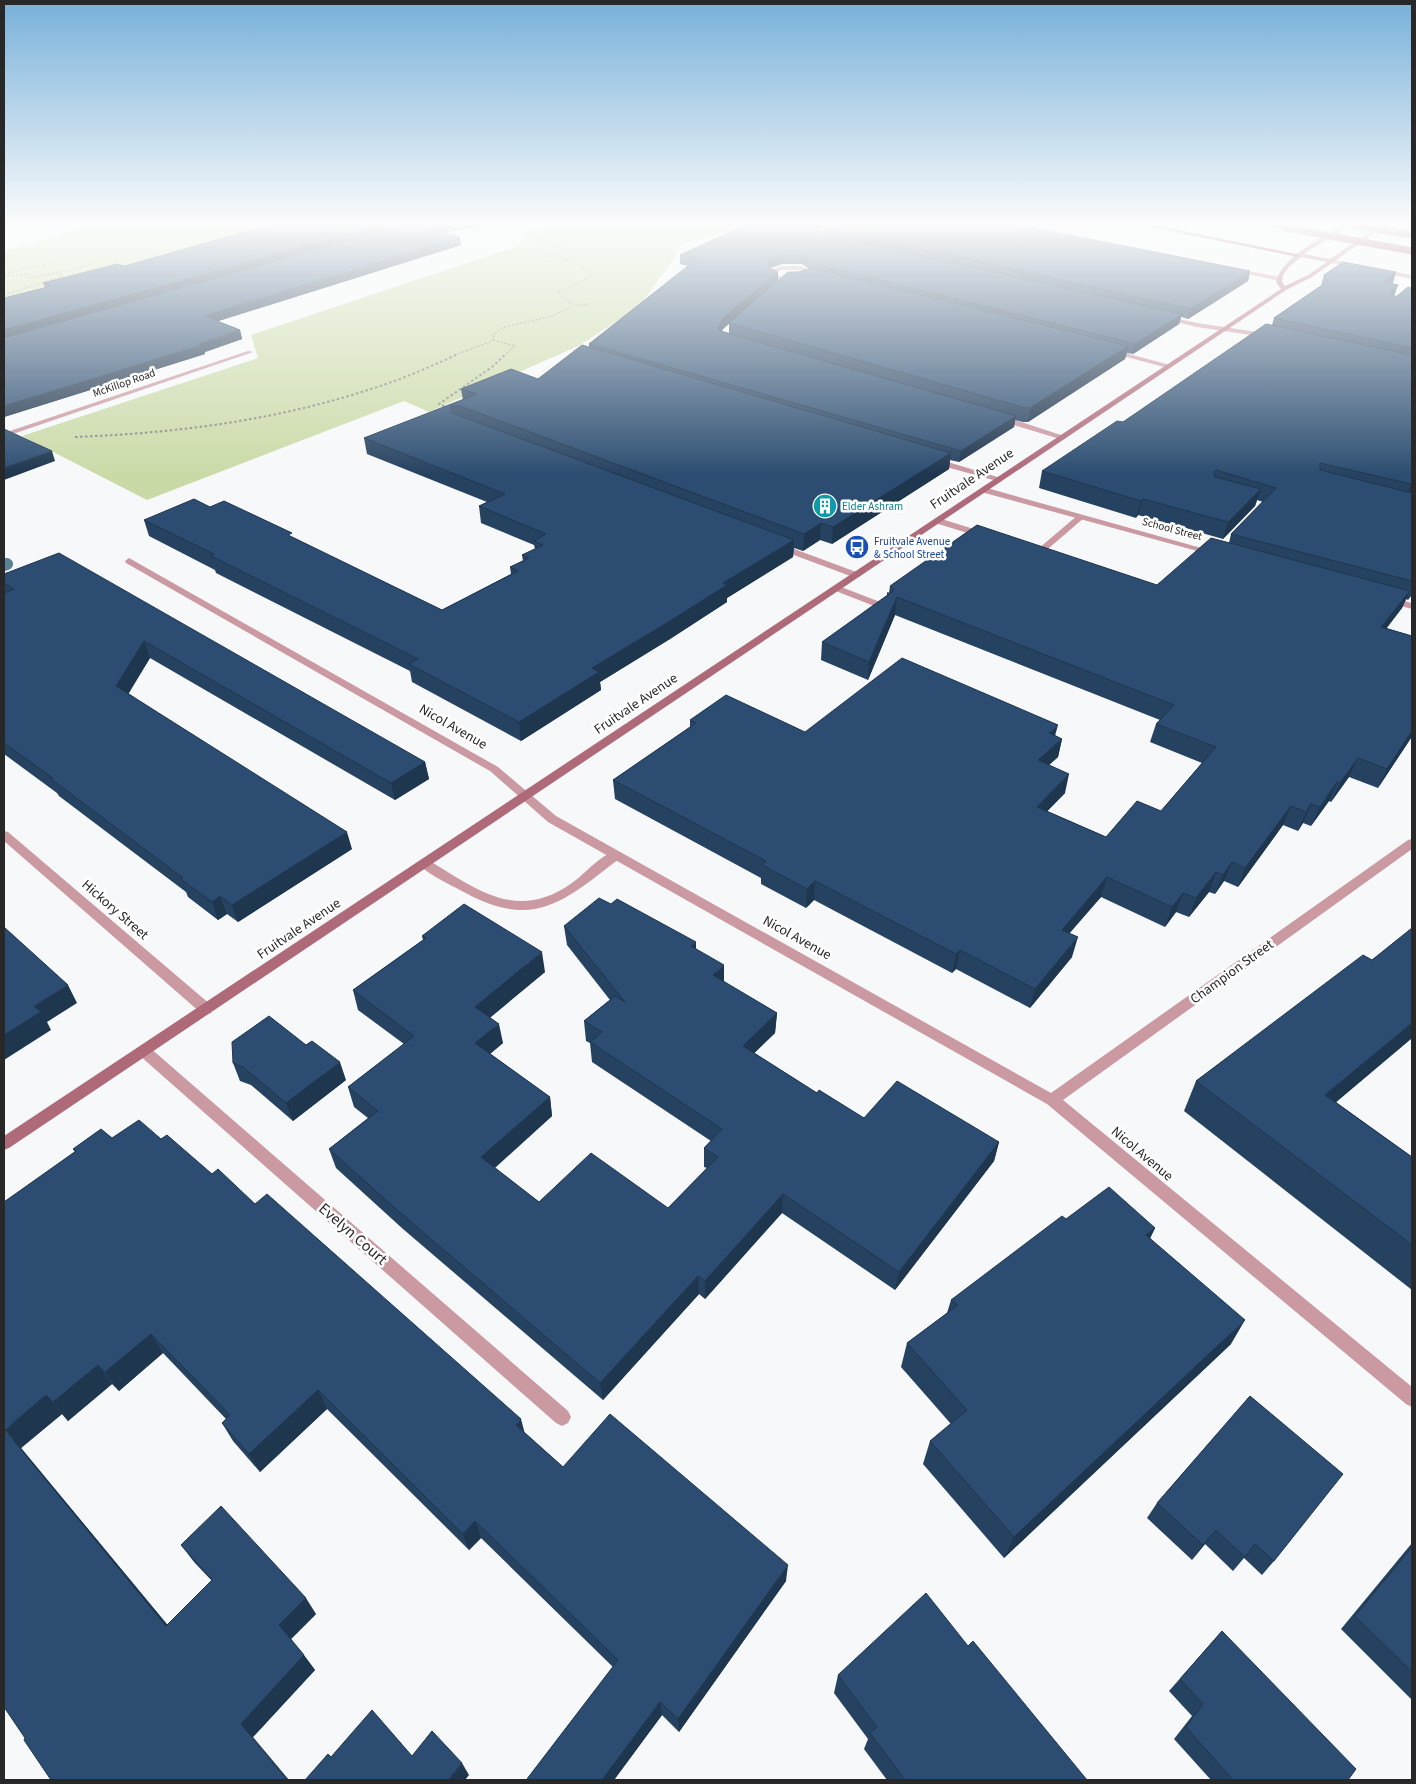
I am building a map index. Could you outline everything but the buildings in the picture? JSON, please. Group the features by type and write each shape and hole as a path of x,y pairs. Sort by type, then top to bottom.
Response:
{"main road":[{"name":"Fruitvale Avenue","path":"4,1144 1255,308"}],"street":[{"path":"1158,316 1197,325 1280,338"},
{"path":"1102,349 1168,366"},
{"name":"McKillop Road","path":"4,435 250,352"},
{"path":"994,417 1063,437"},
{"path":"924,458 1000,479"},
{"name":"School Street","path":"984,490 1081,517 1220,550 1227,556"},
{"path":"1020,546 1038,552 1081,517"},
{"path":"938,521 992,537"},
{"path":"772,544 856,575"},
{"name":"Nicol Avenue","path":"129,561 494,769 552,819 1052,1100 1412,1398"},
{"path":"836,588 885,607"},
{"path":"1375,596 1412,606"},
{"name":"Hickory Street","path":"4,835 206,1009"},
{"name":"Champion Street","path":"1052,1100 1412,843"},
{"path":"424,864 492,901 506,905 532,906 557,898 616,855"},
{"name":"Evelyn Court","path":"144,1051 562,1417"}],"path":[{"path":"493,340 493,335 501,328 552,316 568,308"},
{"path":"24,428 38,435 58,437 116,436 193,430 290,412 373,389 419,373 446,358 493,340 515,346 492,368 439,404 454,411"}],"green space":[{"path":"331,308 635,308 578,346 429,412 404,401 147,500 22,436 258,358 251,335"}],"place":[{"name":"Elder Ashram","path":"825,506"},
{"name":"Fruitvale Avenue & School Street","path":"857,547"}]}
